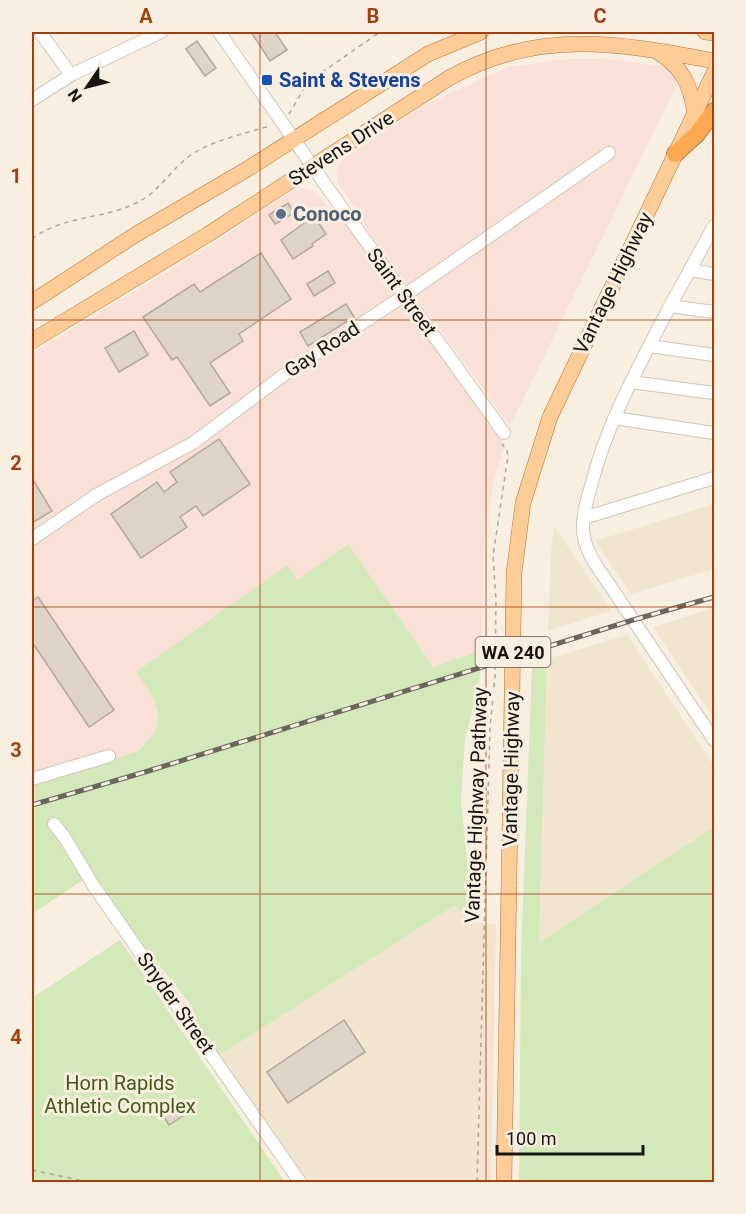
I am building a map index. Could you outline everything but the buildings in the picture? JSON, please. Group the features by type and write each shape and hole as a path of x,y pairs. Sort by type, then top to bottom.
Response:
{"highway":[{"name":"WA 240","path":"675,154 697,134 714,111"}],"main road":[{"name":"Stevens Drive","path":"32,302 128,239 294,140 428,54 482,32"},
{"path":"705,32 714,33"},
{"name":"Stevens Drive","path":"32,341 207,235 449,78 490,58 521,49 575,44 628,46 714,61"},
{"path":"657,51 683,74 690,88 695,113"},
{"name":"Vantage Highway","path":"504,1182 514,573 520,520 532,468 550,417 714,73"}],"street":[{"path":"40,32 71,75"},
{"path":"32,100 71,75 161,32"},
{"name":"Saint Street","path":"219,32 312,166 504,433"},
{"name":"Gay Road","path":"32,539 98,494 194,442 285,374 405,295 609,153"},
{"path":"713,232 670,306 614,418 595,470 584,518 584,539 591,556 714,740"},
{"path":"690,270 714,274"},
{"path":"670,306 714,312"},
{"path":"649,346 714,355"},
{"path":"631,382 714,393"},
{"path":"614,418 714,433"},
{"path":"584,518 714,478"},
{"path":"32,779 109,756"},
{"name":"Snyder Street","path":"54,824 99,893 300,1182"}],"path":[{"path":"32,239 56,224 123,209 137,203 158,189 177,167 195,152 271,126 290,113 308,82 380,32"},
{"name":"Vantage Highway Pathway","path":"477,1182 490,728 495,677 496,599 493,556 508,456 507,450 500,442 504,433"},
{"path":"32,1170 88,1182"}],"shaded area":[{"path":"567,59 602,59 672,67 679,76 674,91 510,426 368,230 360,214 338,183 336,171 344,158 425,105 508,67"},
{"path":"303,188 313,191 320,197 355,234 505,443 495,476 483,552 482,650 433,667 347,544 297,580 286,566 137,672 153,696 158,710 158,726 150,740 138,751 35,784 32,779 32,353 213,244 292,191"},
{"path":"714,504 714,569 631,594 595,541"},
{"path":"554,526 611,611 548,631 551,552"},
{"path":"714,608 714,719 653,627"},
{"path":"627,635 714,766 714,827 539,944 547,659"},
{"path":"455,905 476,923 496,924 491,1182 304,1182 217,1057"}],"green space":[{"path":"348,544 433,667 482,650 479,684 465,739 461,801 476,923 455,905 217,1057 198,1034 190,1004 135,935 92,874 32,914 32,786 138,751 155,731 158,712 150,693 136,672 287,565 297,580"},
{"path":"547,659 539,943 714,827 714,1182 519,1182 521,954 532,667"},
{"name":"Horn Rapids Athletic Complex","path":"120,940 285,1182 32,1182 32,998"}],"railway":[{"path":"32,805 714,597"}],"place":[{"name":"Saint & Stevens","path":"267,80"},
{"name":"Conoco","path":"281,214"}]}
